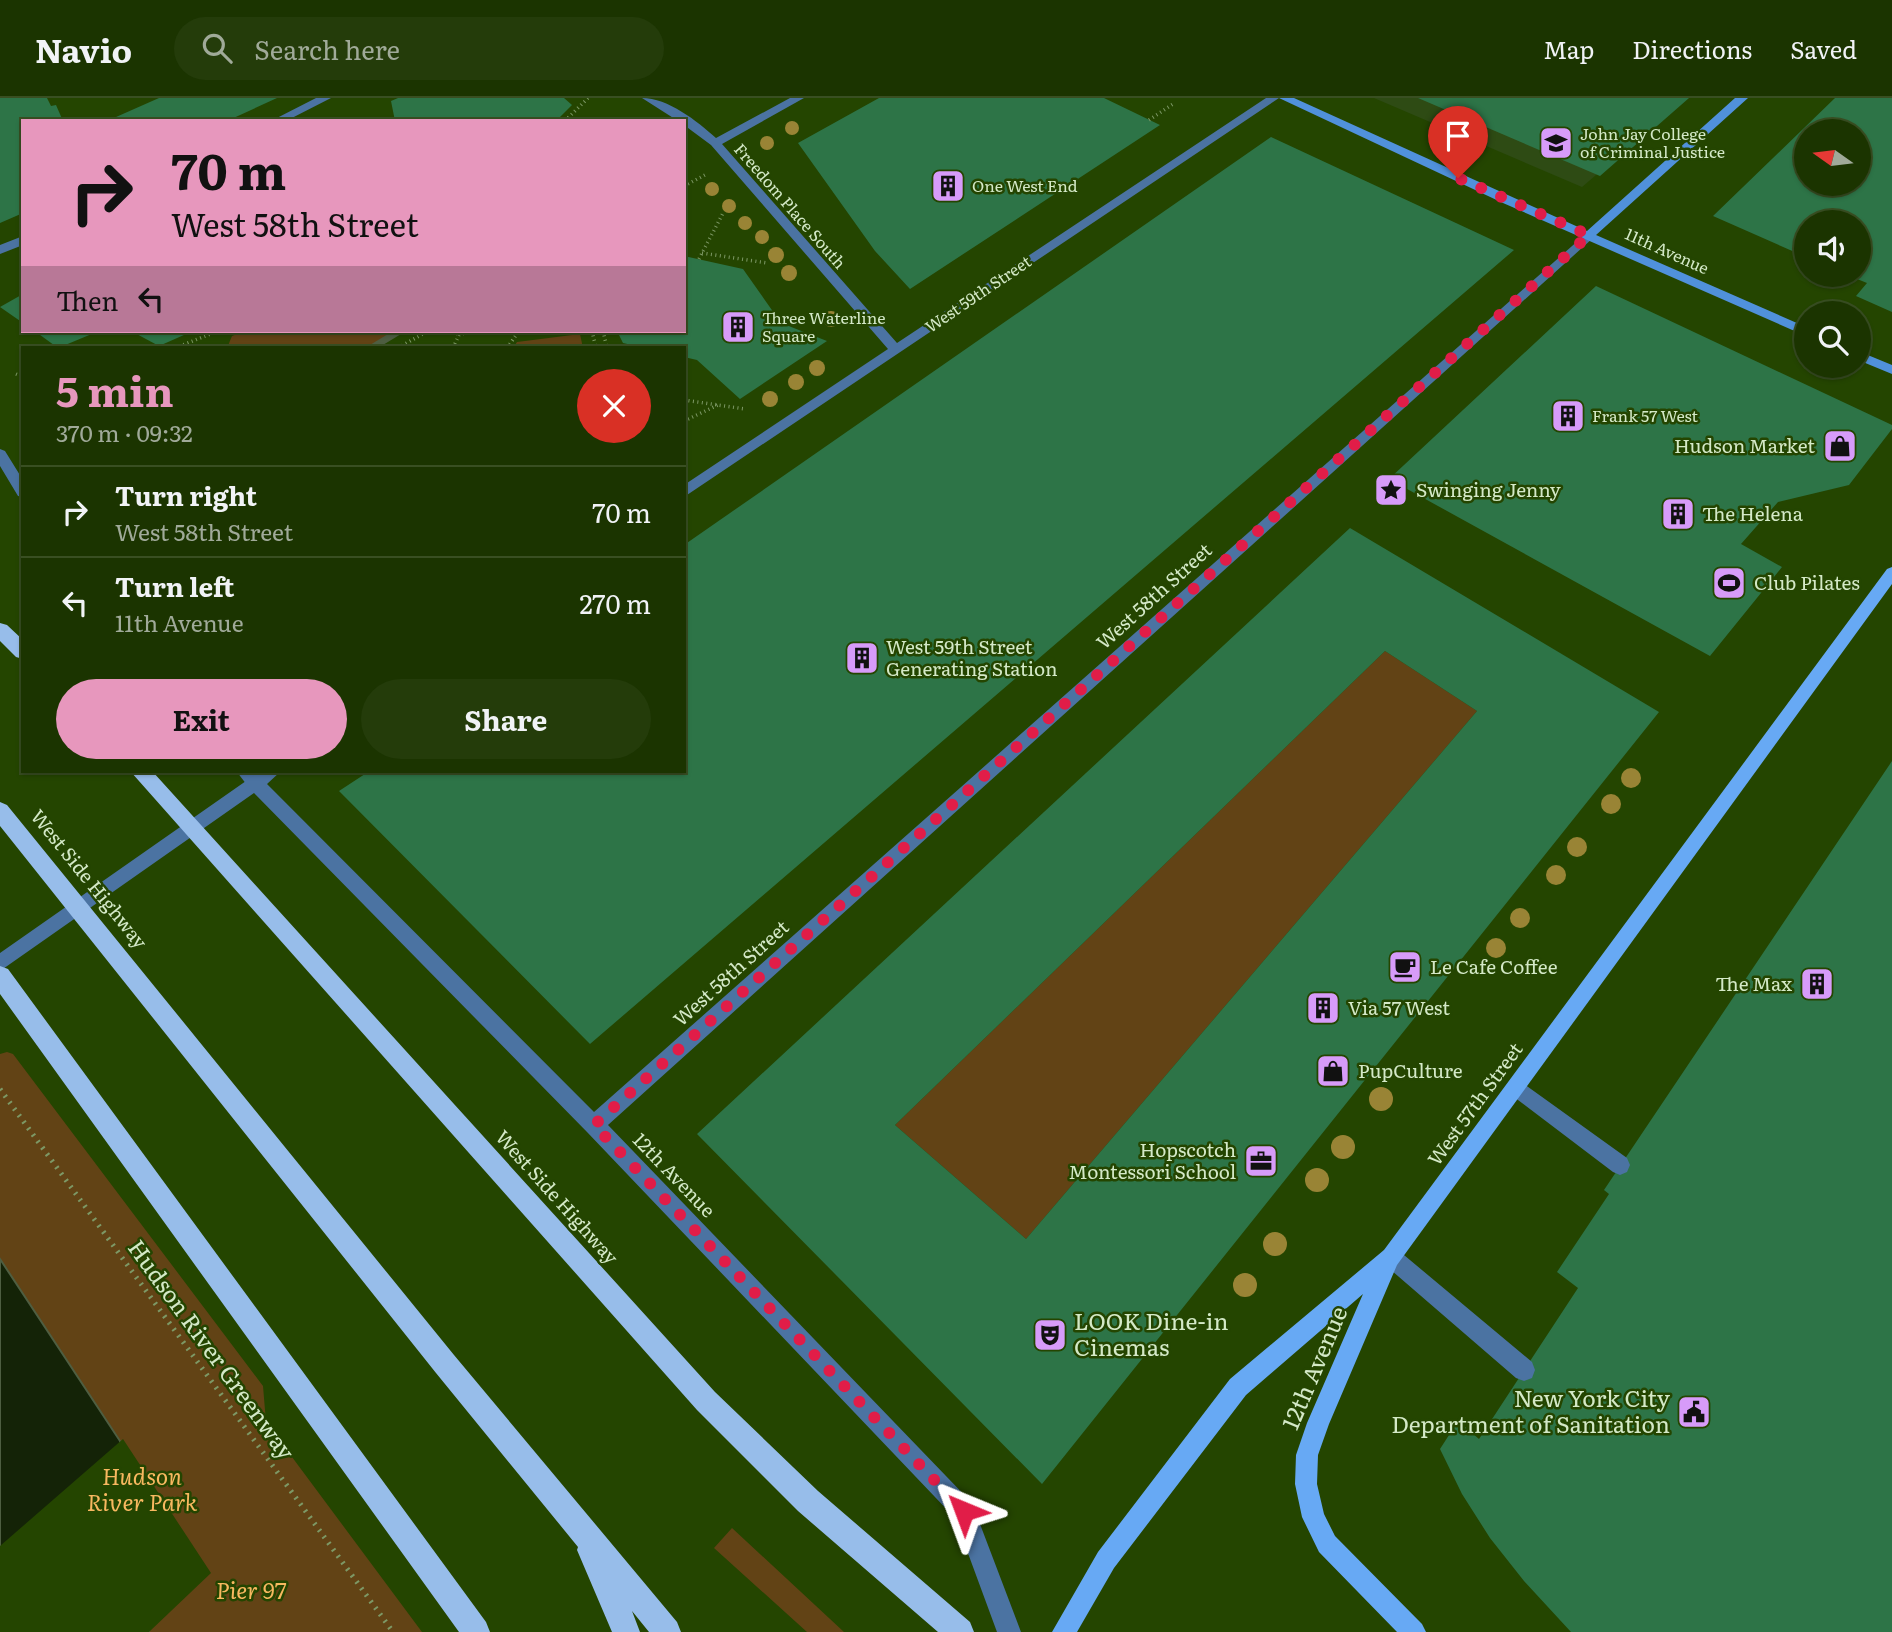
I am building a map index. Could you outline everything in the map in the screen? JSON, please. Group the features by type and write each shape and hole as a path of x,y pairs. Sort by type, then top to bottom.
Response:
{"highway":[{"path":"0,630 21,650"},
{"name":"West Side Highway","path":"142,773 706,1401 772,1468 960,1632"},
{"name":"West Side Highway","path":"0,811 445,1364 667,1632"},
{"path":"0,976 476,1632"},
{"path":"583,1529 626,1632"}],"main road":[{"name":"11th Avenue","path":"1285,98 1794,326"},
{"name":"West 58th Street","path":"1589,235 1742,98"},
{"path":"1871,361 1892,370"},
{"name":"West 57th Street","path":"1064,1632 1106,1560 1238,1387 1391,1256 1517,1088 1892,573"},
{"name":"12th Avenue","path":"1391,1256 1318,1423 1307,1455 1306,1484 1313,1517 1327,1544 1414,1632"}],"street":[{"path":"280,119 325,98"},
{"name":"Freedom Place South","path":"648,98 683,119"},
{"path":"715,143 798,98"},
{"name":"West 59th Street","path":"686,491 1273,98"},
{"name":"Freedom Place South","path":"686,121 715,143 871,325 895,349"},
{"name":"West 58th Street","path":"594,1125 1589,235"},
{"path":"0,250 21,241"},
{"path":"0,454 21,489"},
{"path":"0,963 258,776"},
{"name":"12th Avenue","path":"258,776 964,1511 1009,1632"},
{"path":"1517,1088 1620,1166"},
{"path":"1391,1256 1524,1370"}],"path":[{"path":"567,119 588,98"},
{"path":"1149,120 1173,104"},
{"path":"686,185 707,174"},
{"path":"699,259 723,213"},
{"path":"702,253 767,263"},
{"path":"180,346 213,333"},
{"path":"402,346 424,333"},
{"path":"454,346 459,335 464,333"},
{"path":"16,374 21,376"},
{"path":"686,400 745,409"},
{"path":"686,420 718,405"},
{"name":"Hudson River Greenway","path":"0,1090 393,1632"}],"shaded area":[{"name":"John Jay College of Criminal Justice","path":"1374,98 1686,98 1582,187"},
{"path":"0,1259 120,1441 149,1632 0,1632"}],"green space":[{"path":"240,333 397,333 374,346 228,346 232,336"},
{"path":"580,334 583,346 514,346 517,342"},
{"path":"1385,651 1477,711 1026,1239 895,1125"},
{"name":"Hudson River Park","path":"0,1054 13,1054 263,1386 266,1422 422,1632 0,1632"},
{"path":"732,1528 844,1632 807,1632 714,1548"}],"pier":[{"path":"123,1439 211,1573 149,1632 0,1632 0,1546"}],"building":[{"path":"0,98 47,98 51,106 56,105 62,119 21,119 21,214 0,223"},
{"path":"159,98 277,98 231,119 112,119"},
{"path":"398,98 564,98 572,105 558,119 395,119 391,101"},
{"name":"One West End","path":"879,98 1104,98 1160,125 910,289 875,251 798,143"},
{"name":"John Jay College of Criminal Justice","path":"1418,98 1689,98 1600,176"},
{"path":"1835,98 1892,98 1892,312 1856,296 1864,287 1871,287 1871,210 1794,210 1794,252 1713,216 1794,138 1794,196 1871,196 1871,119 1813,119"},
{"name":"West 59th Street Generating Station","path":"1271,137 1514,250 590,1044 339,791 366,773 686,773 686,544"},
{"name":"Three Waterline Square","path":"686,256 743,269 781,323 827,341 740,399 697,360 686,357 686,346 636,346 623,343 618,333 686,333"},
{"path":"1596,286 1892,425 1892,429 1849,485 1778,502 1741,544 1782,567 1710,656 1389,479"},
{"path":"21,295 21,322 0,307"},
{"path":"37,333 94,333 63,346 55,346"},
{"path":"135,333 188,333 159,346"},
{"name":"Via 57 West","path":"1350,528 1659,712 1042,1484 697,1134","holes":["1385,651 1477,711 1026,1239 895,1125"]},
{"path":"1892,761 1892,1632 1571,1632 1524,1581 1490,1538 1462,1494 1440,1449 1458,1421 1479,1439 1578,1288 1557,1272 1609,1194 1604,1190"}],"waterway":[{"path":"374,346 397,333"}],"place":[{"name":"John Jay College of Criminal Justice","path":"1556,143"},
{"name":"One West End","path":"948,186"},
{"name":"Three Waterline Square","path":"738,327"},
{"name":"Frank 57 West","path":"1568,416"},
{"name":"Hudson Market","path":"1840,446"},
{"name":"Swinging Jenny","path":"1391,490"},
{"name":"The Helena","path":"1678,514"},
{"name":"Club Pilates","path":"1729,583"},
{"name":"West 59th Street Generating Station","path":"862,658"},
{"name":"Le Cafe Coffee","path":"1405,967"},
{"name":"The Max","path":"1817,984"},
{"name":"Via 57 West","path":"1323,1008"},
{"name":"PupCulture","path":"1333,1071"},
{"name":"Hopscotch Montessori School","path":"1261,1161"},
{"name":"LOOK Dine-in Cinemas","path":"1050,1335"},
{"name":"New York City Department of Sanitation","path":"1694,1412"}],"route":[{"path":"964,1511 594,1125 1589,235 1458,178"}],"park label":[{"name":"Pier 97","path":"251,1591"}]}
